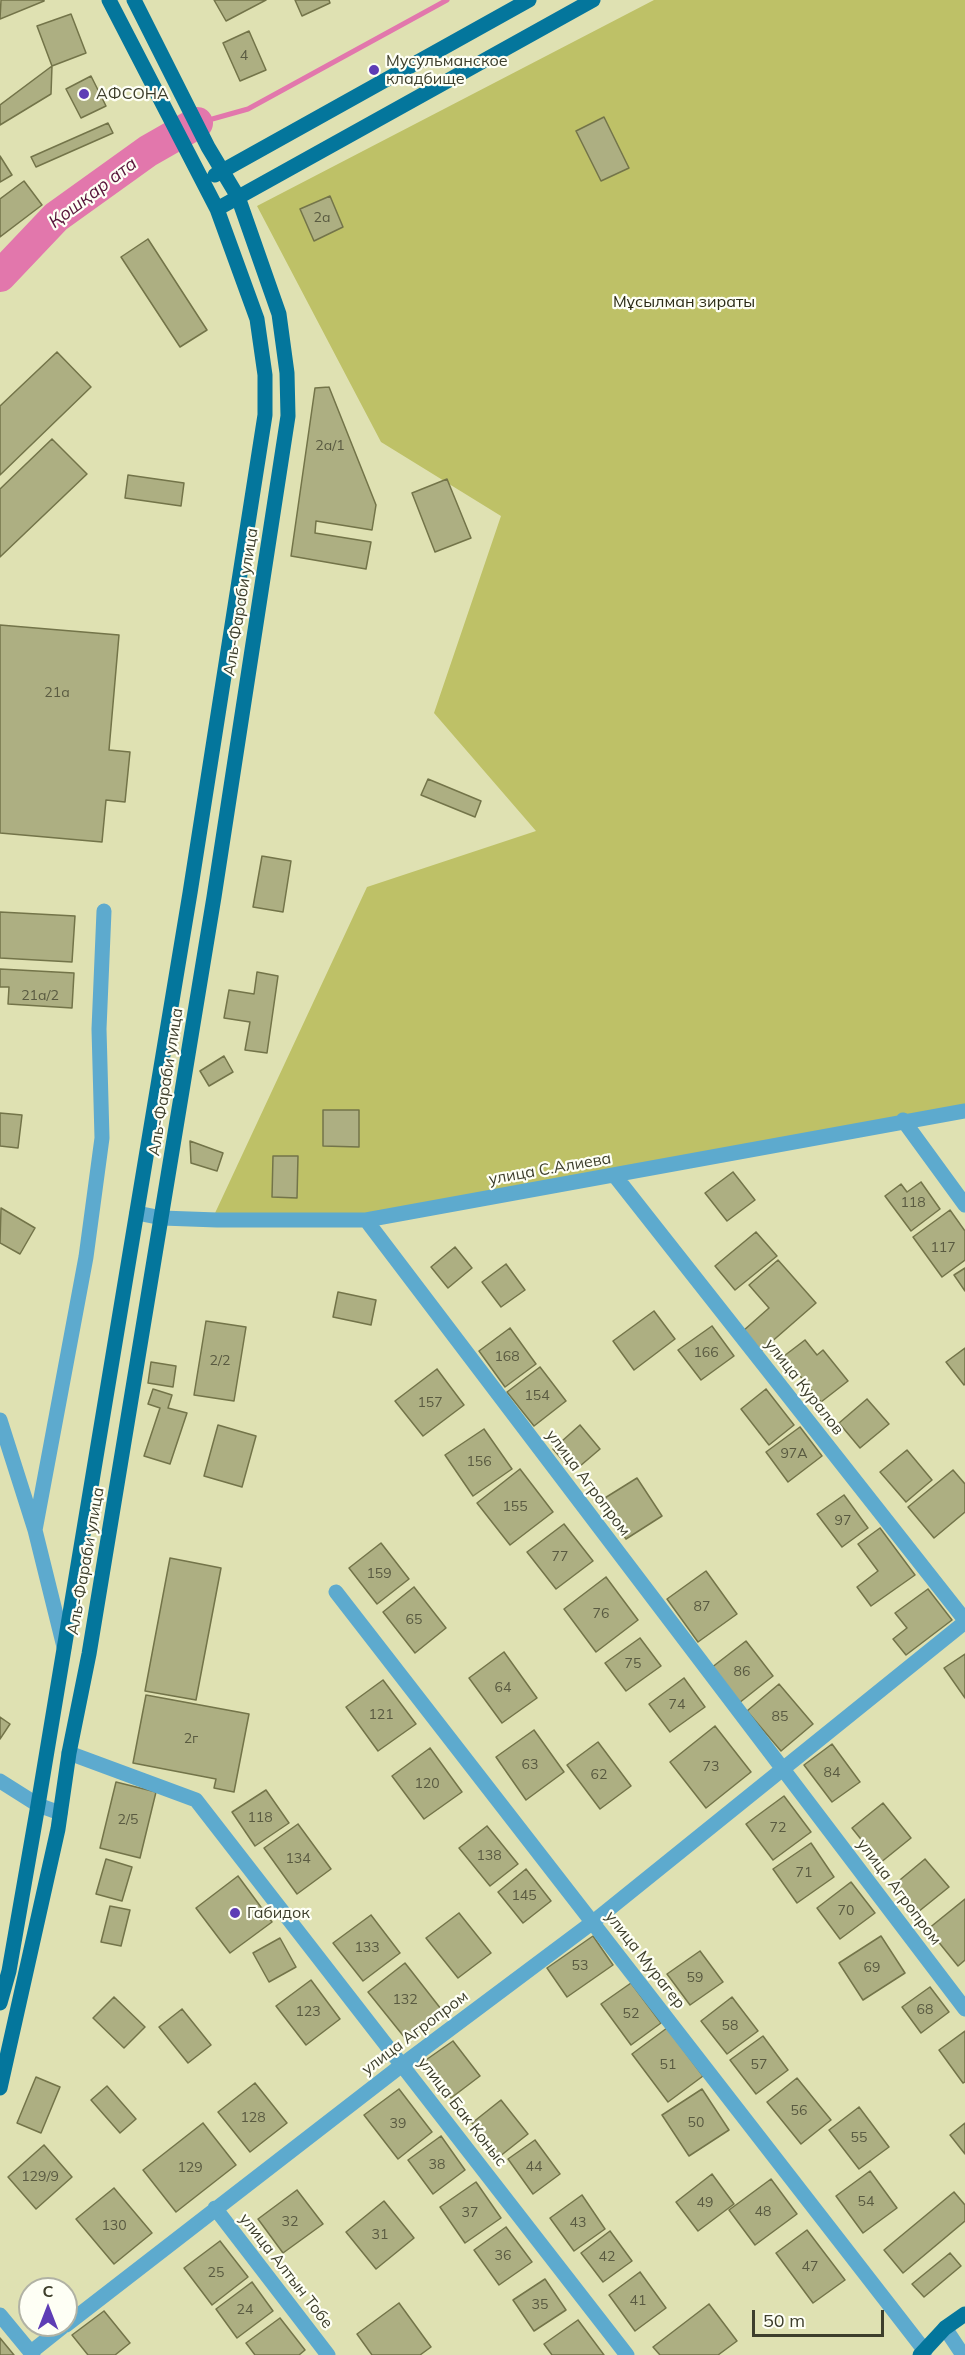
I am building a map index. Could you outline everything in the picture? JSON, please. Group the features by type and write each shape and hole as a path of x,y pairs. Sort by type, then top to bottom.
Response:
{"main road":[{"name":"Аль-Фараби улица","path":"0,2003 4,1970 38,1805 137,1214 265,414 265,375 257,319 217,209 109,0"},
{"name":"Аль-Фараби улица","path":"0,2088 60,1813 69,1753 89,1654 162,1218 288,416 287,373 279,314 238,198 208,147 134,0"},
{"path":"204,181 529,0"},
{"path":"217,209 593,0"},
{"path":"922,2353 945,2328 965,2314"}],"street":[{"path":"35,1530 86,1257 102,1138 99,1029 104,911"},
{"name":"улица С.Алиева","path":"137,1214 162,1218 366,1221 615,1176 903,1120 965,1111"},
{"path":"903,1120 965,1205"},
{"name":"улица Куралов","path":"615,1176 965,1621"},
{"name":"улица Агропром","path":"366,1221 965,2008"},
{"path":"0,1420 35,1530 64,1647"},
{"name":"улица Мурагер","path":"336,1592 593,1922 922,2353"},
{"name":"улица Агропром","path":"78,2316 402,2065 593,1922 965,1621"},
{"name":"улица Бак Коныс","path":"69,1753 196,1800 627,2355"},
{"path":"0,1781 38,1805 60,1813"},
{"name":"улица Алтын Тобе","path":"215,2208 328,2355"},
{"path":"0,2315 32,2354"},
{"path":"945,2328 963,2355"},
{"name":"улица Агропром","path":"32,2354 52,2337"}],"green space":[{"name":"Мұсылман зираты","path":"654,0 965,0 965,1111 366,1220 209,1226 367,887 536,831 434,713 501,516 381,442 257,206"}],"building":[{"path":"1,0 44,0 44,1 0,19"},
{"path":"214,0 266,0 226,21"},
{"path":"295,0 329,0 330,3 302,16"},
{"path":"71,14 86,53 52,66 37,26"},
{"path":"249,31 266,70 240,81 223,43"},
{"path":"52,66 51,94 0,125 0,105"},
{"path":"91,76 106,106 81,118 66,89"},
{"path":"604,117 629,168 601,181 576,131"},
{"path":"108,123 113,133 36,167 31,157"},
{"path":"0,156 12,175 0,182"},
{"path":"24,181 42,205 0,237 0,199"},
{"path":"330,196 343,227 314,241 300,209"},
{"path":"148,239 207,330 180,347 121,257"},
{"path":"57,352 91,387 0,475 0,406"},
{"path":"329,387 376,505 372,530 316,521 315,533 371,542 366,569 291,556 315,388"},
{"path":"52,439 87,474 0,557 0,489"},
{"path":"128,475 184,483 181,506 125,498"},
{"path":"447,479 471,538 435,552 412,493"},
{"path":"0,625 119,635 109,750 130,752 125,802 106,800 102,842 0,833"},
{"path":"428,779 481,801 475,817 421,795"},
{"path":"262,856 291,861 283,912 253,907"},
{"path":"0,912 75,916 72,962 0,958"},
{"path":"0,969 74,973 72,1008 8,1004 9,987 0,987"},
{"path":"257,972 278,976 267,1053 245,1050 250,1022 224,1018 229,990 254,994"},
{"path":"224,1056 233,1072 209,1086 200,1071"},
{"path":"323,1110 359,1110 359,1147 323,1146"},
{"path":"0,1113 22,1115 18,1148 0,1146"},
{"path":"190,1141 223,1153 217,1171 191,1163"},
{"path":"273,1156 298,1156 297,1198 272,1197"},
{"path":"733,1172 755,1200 727,1221 705,1193"},
{"path":"921,1182 940,1209 911,1231 885,1196 901,1184 907,1192"},
{"path":"1,1208 35,1228 20,1254 0,1243"},
{"path":"950,1210 965,1231 965,1260 942,1277 913,1237"},
{"path":"756,1232 777,1256 735,1290 715,1266"},
{"path":"455,1247 472,1268 448,1288 431,1267"},
{"path":"778,1260 816,1303 761,1351 743,1331 769,1308 749,1285"},
{"path":"506,1264 525,1290 501,1307 482,1282"},
{"path":"965,1268 965,1291 954,1275"},
{"path":"338,1292 376,1300 371,1325 333,1317"},
{"path":"654,1311 675,1339 634,1370 613,1341"},
{"path":"206,1321 246,1327 234,1401 194,1395"},
{"path":"712,1326 734,1356 701,1380 678,1350"},
{"path":"510,1328 536,1364 505,1387 479,1351"},
{"path":"805,1340 817,1355 823,1350 848,1381 821,1402 784,1356"},
{"path":"965,1348 965,1384 964,1385 946,1362"},
{"path":"151,1362 176,1366 173,1387 148,1383"},
{"path":"540,1367 566,1401 534,1426 507,1392"},
{"path":"437,1369 464,1405 423,1436 395,1401"},
{"path":"153,1389 172,1395 168,1408 187,1413 170,1464 144,1456 160,1408 148,1404"},
{"path":"766,1389 794,1425 769,1445 741,1409"},
{"path":"867,1399 889,1424 860,1448 839,1423"},
{"path":"218,1425 256,1436 242,1487 204,1476"},
{"path":"580,1425 600,1449 573,1472 553,1449"},
{"path":"800,1427 822,1456 788,1482 766,1452"},
{"path":"484,1429 512,1469 473,1496 445,1455"},
{"path":"907,1450 932,1480 906,1502 880,1472"},
{"path":"520,1469 553,1512 510,1545 477,1503"},
{"path":"953,1470 965,1484 965,1512 934,1538 908,1507"},
{"path":"637,1478 662,1516 626,1539 600,1501"},
{"path":"844,1495 868,1528 842,1547 817,1514"},
{"path":"564,1524 593,1561 556,1589 527,1552"},
{"path":"880,1528 915,1575 871,1606 857,1587 878,1571 858,1544"},
{"path":"381,1543 409,1579 377,1604 349,1568"},
{"path":"170,1558 221,1568 196,1700 145,1691"},
{"path":"706,1571 737,1614 698,1642 667,1599"},
{"path":"606,1577 638,1620 596,1652 564,1609"},
{"path":"414,1587 446,1628 415,1653 383,1612"},
{"path":"928,1589 952,1620 906,1655 893,1639 907,1628 895,1613"},
{"path":"640,1638 661,1666 626,1691 605,1663"},
{"path":"746,1641 773,1676 739,1703 711,1668"},
{"path":"504,1652 537,1698 502,1723 469,1678"},
{"path":"965,1654 965,1698 944,1668"},
{"path":"684,1678 705,1707 670,1732 649,1704"},
{"path":"383,1680 416,1724 378,1751 346,1707"},
{"path":"779,1684 813,1724 781,1751 747,1711"},
{"path":"146,1695 249,1714 234,1792 214,1788 216,1779 133,1763"},
{"path":"0,1717 10,1724 0,1739"},
{"path":"715,1726 751,1772 706,1808 670,1762"},
{"path":"534,1730 564,1772 526,1800 496,1757"},
{"path":"598,1742 631,1786 600,1809 567,1765"},
{"path":"832,1744 860,1782 832,1802 804,1765"},
{"path":"430,1748 462,1792 424,1819 392,1776"},
{"path":"116,1782 156,1792 140,1858 100,1848"},
{"path":"266,1790 289,1823 255,1846 232,1812"},
{"path":"784,1796 811,1832 773,1860 746,1824"},
{"path":"883,1803 911,1838 880,1863 852,1828"},
{"path":"298,1824 331,1869 297,1894 264,1848"},
{"path":"487,1826 518,1864 490,1886 459,1848"},
{"path":"811,1843 834,1877 797,1903 773,1869"},
{"path":"106,1859 132,1867 122,1901 96,1894"},
{"path":"925,1859 949,1887 918,1912 895,1884"},
{"path":"526,1869 551,1901 523,1923 498,1892"},
{"path":"238,1876 272,1922 230,1953 196,1908"},
{"path":"851,1882 875,1913 840,1939 817,1908"},
{"path":"965,1899 965,1960 958,1966 928,1929"},
{"path":"110,1906 130,1910 121,1946 101,1942"},
{"path":"459,1913 491,1953 458,1978 426,1938"},
{"path":"371,1915 400,1953 363,1981 333,1943"},
{"path":"593,1936 613,1965 567,1997 547,1968"},
{"path":"881,1936 905,1973 863,2000 839,1963"},
{"path":"280,1938 296,1967 269,1982 253,1953"},
{"path":"700,1951 723,1982 690,2005 667,1974"},
{"path":"405,1963 441,2009 405,2038 368,1992"},
{"path":"311,1980 340,2019 306,2045 276,2006"},
{"path":"631,1983 661,2023 631,2045 601,2004"},
{"path":"930,1987 949,2012 921,2033 902,2007"},
{"path":"114,1997 145,2027 124,2048 93,2018"},
{"path":"732,1997 758,2031 727,2054 701,2021"},
{"path":"182,2009 211,2045 188,2063 159,2027"},
{"path":"667,2028 703,2076 668,2102 632,2054"},
{"path":"965,2031 965,2082 963,2083 939,2050"},
{"path":"763,2036 788,2070 756,2094 730,2060"},
{"path":"453,2041 480,2076 451,2098 423,2062"},
{"path":"36,2077 60,2087 41,2133 17,2123"},
{"path":"797,2078 831,2120 801,2144 767,2102"},
{"path":"255,2083 287,2123 250,2152 218,2112"},
{"path":"107,2086 136,2119 120,2133 91,2100"},
{"path":"399,2089 432,2132 398,2159 364,2115"},
{"path":"702,2089 729,2130 689,2156 662,2115"},
{"path":"501,2100 528,2134 499,2157 472,2123"},
{"path":"859,2107 889,2147 859,2169 829,2130"},
{"path":"203,2123 236,2165 176,2212 143,2170"},
{"path":"965,2123 965,2154 950,2135"},
{"path":"441,2136 465,2170 433,2194 408,2160"},
{"path":"535,2140 560,2174 533,2194 508,2159"},
{"path":"44,2145 72,2177 36,2209 8,2177"},
{"path":"870,2171 897,2208 863,2233 836,2196"},
{"path":"712,2174 734,2204 698,2231 676,2202"},
{"path":"771,2179 797,2214 755,2245 729,2210"},
{"path":"476,2182 501,2218 465,2243 440,2207"},
{"path":"114,2188 152,2233 114,2264 76,2219"},
{"path":"297,2190 323,2224 283,2253 258,2219"},
{"path":"954,2192 965,2205 965,2221 903,2273 884,2250"},
{"path":"582,2195 605,2229 574,2251 550,2218"},
{"path":"384,2201 414,2238 376,2269 346,2232"},
{"path":"506,2227 532,2262 499,2285 474,2250"},
{"path":"807,2230 845,2280 813,2303 776,2253"},
{"path":"610,2231 632,2261 603,2282 581,2253"},
{"path":"220,2241 248,2277 212,2305 184,2268"},
{"path":"950,2253 961,2266 924,2297 912,2284"},
{"path":"640,2272 666,2308 635,2331 609,2295"},
{"path":"545,2279 566,2310 534,2331 513,2300"},
{"path":"252,2282 273,2311 237,2338 216,2309"},
{"path":"399,2303 431,2347 420,2355 372,2355 357,2334"},
{"path":"709,2304 737,2341 718,2355 660,2355 653,2347"},
{"path":"104,2311 130,2343 115,2355 88,2355 74,2337 78,2337 78,2330"},
{"path":"280,2318 305,2350 299,2355 255,2355 246,2343"},
{"path":"578,2320 604,2355 552,2355 544,2344"},
{"path":"0,2338 14,2355 0,2355"}],"waterway":[{"path":"198,123 248,109 447,0"},
{"name":"Қошқар ата","path":"0,276 56,217 148,151 197,123"}],"place":[{"name":"Мусульманское кладбище","path":"374,70"},
{"name":"АФСОНА","path":"84,94"},
{"name":"Габидок","path":"235,1913"}]}
